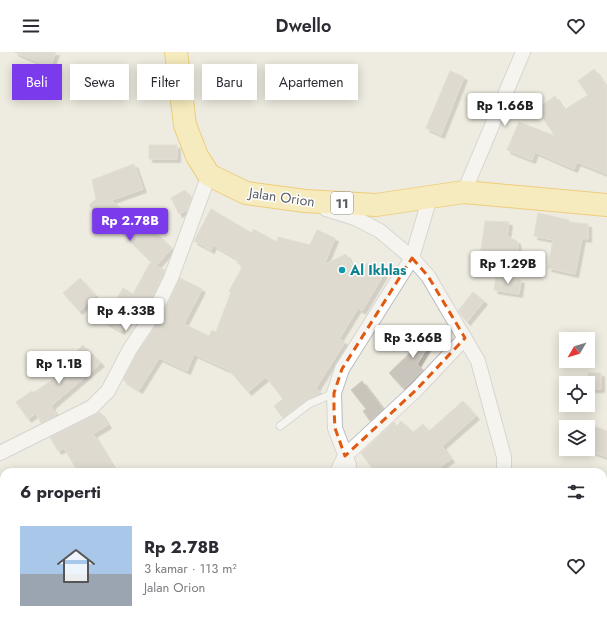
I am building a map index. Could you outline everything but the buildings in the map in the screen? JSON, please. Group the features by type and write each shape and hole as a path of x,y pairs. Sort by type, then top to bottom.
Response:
{"highway":[{"path":"176,52 185,125 197,156 209,175"},
{"name":"Jalan Orion","path":"209,175 246,193 305,201 376,205 464,192 607,205"}],"street":[{"path":"464,192 523,52"},
{"path":"0,453 92,407 108,391 130,349 154,313 171,278 209,175"},
{"path":"348,468 349,465 335,428 334,393 342,369 412,258 430,196"},
{"path":"305,201 355,218 380,231 412,258 428,276 478,361 504,457 504,468"},
{"path":"339,468 345,456 416,390 465,338"}],"lane":[{"path":"280,426 309,404 334,393"}],"highlighted area":[{"path":"412,258 428,276 465,338 416,390 345,456 335,428 334,409 334,393 342,369"}],"place":[{"name":"Al Ikhlas","path":"342,270"}]}
